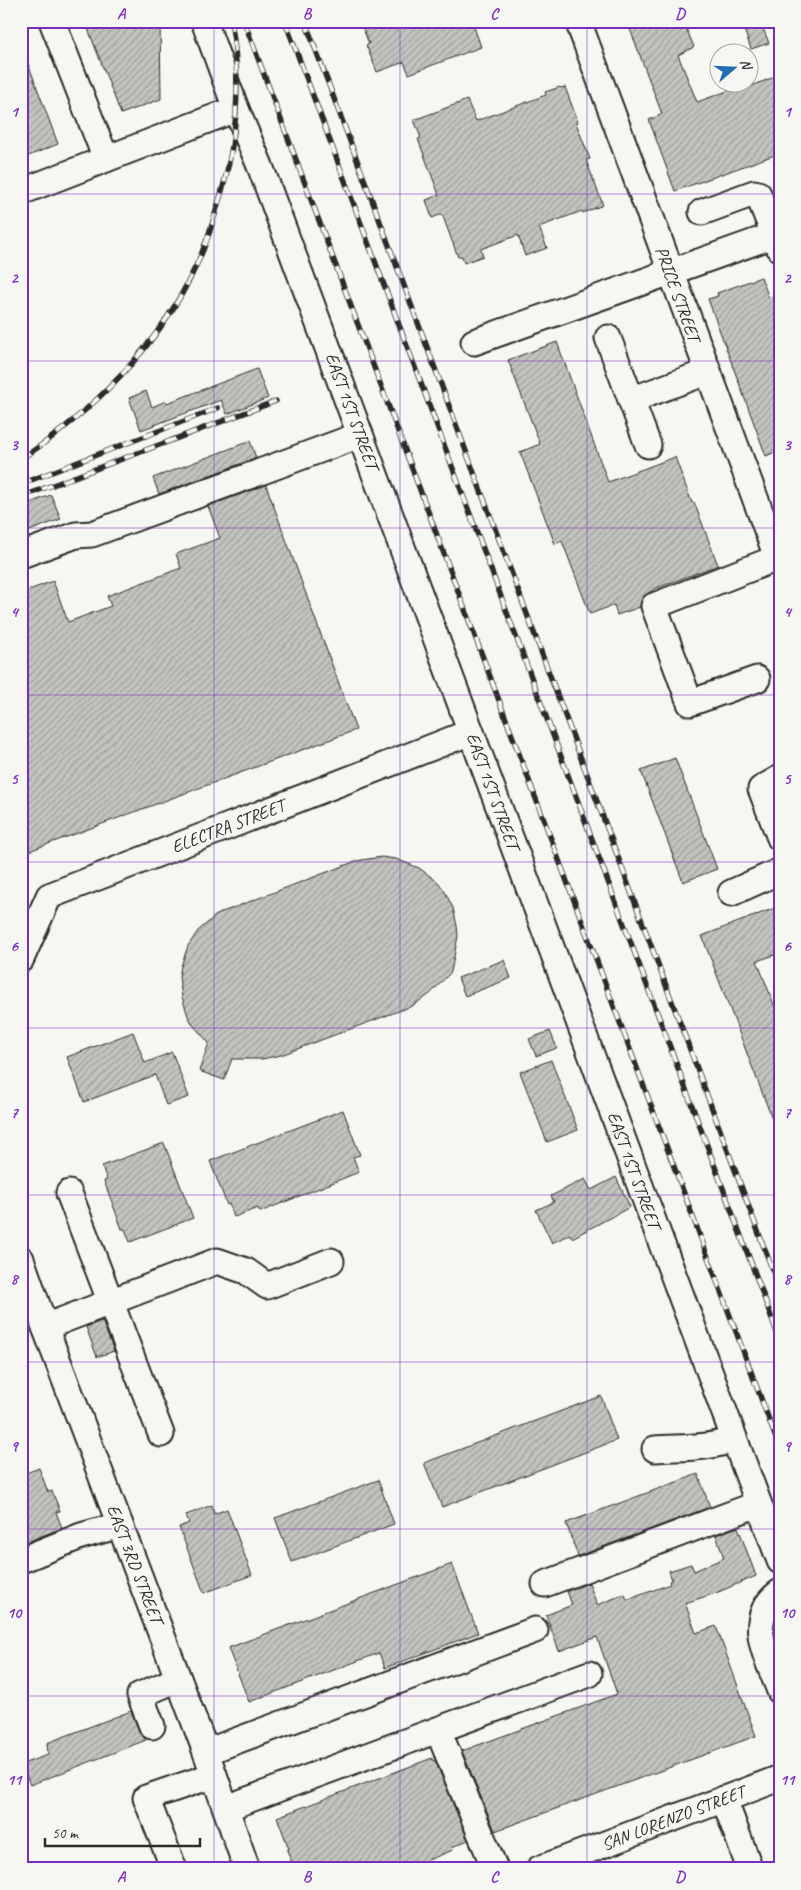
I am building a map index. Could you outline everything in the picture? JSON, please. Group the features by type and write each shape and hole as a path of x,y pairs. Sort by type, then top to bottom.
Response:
{"street":[{"path":"52,21 106,159"},
{"name":"EAST 1ST STREET","path":"204,21 236,109 260,166 780,1561"},
{"name":"PRICE STREET","path":"578,21 669,272 778,562"},
{"path":"21,192 236,109"},
{"path":"474,342 669,272 778,239 758,194 754,193 702,212"},
{"path":"608,338 648,444"},
{"path":"631,400 707,372"},
{"path":"21,555 76,535 92,534 360,435"},
{"path":"757,679 690,703 654,606 778,562"},
{"name":"ELECTRA STREET","path":"21,959 48,896 471,732"},
{"path":"780,778 762,789 780,838"},
{"path":"730,893 780,871"},
{"path":"69,1193 112,1301 161,1434"},
{"name":"EAST 3RD STREET","path":"21,1259 210,1763 247,1869"},
{"path":"45,1327 217,1261 246,1271 267,1286 330,1261"},
{"path":"655,1449 721,1444 734,1439"},
{"path":"545,1584 758,1504"},
{"path":"21,1560 81,1536 120,1524"},
{"path":"780,1592 766,1604 760,1624 760,1638 780,1691"},
{"path":"174,1869 146,1798 210,1763 535,1630"},
{"path":"226,1808 589,1674"},
{"path":"152,1726 140,1695 178,1679"},
{"path":"438,1730 496,1869"},
{"name":"SAN LORENZO STREET","path":"538,1869 585,1860 724,1799 780,1778"},
{"path":"724,1799 750,1869"}],"building":[{"path":"85,21 160,21 161,99 121,114"},
{"path":"360,21 472,21 481,47 409,74 404,62 377,72 366,45 369,44"},
{"path":"627,21 683,21 694,47 678,55 697,102 725,92 758,92 758,83 780,75 780,153 675,191 649,120 662,114"},
{"path":"741,21 760,21 769,43 758,47 758,42 748,42"},
{"path":"23,50 58,144 21,159 21,51"},
{"path":"565,87 578,122 576,123 590,159 586,160 603,205 539,227 547,248 525,256 518,235 481,249 483,256 464,263 462,256 458,257 442,214 432,218 426,200 439,195 418,139 421,138 414,120 467,100 476,121 546,95 545,92"},
{"path":"761,277 769,298 780,294 780,450 766,456 708,299 718,296 717,293"},
{"path":"557,342 608,482 675,457 718,565 654,589 643,597 640,607 617,615 614,605 590,614 562,541 555,544 520,452 540,444 508,360"},
{"path":"257,369 268,398 227,414 221,400 141,430 129,398 146,391 152,407"},
{"path":"250,441 256,458 159,494 153,478"},
{"path":"266,485 356,730 21,854 21,593 53,581 68,622 111,606 107,596 181,568 176,554 220,538 208,506"},
{"path":"51,495 61,519 21,534 21,506"},
{"path":"675,758 717,869 683,882 641,771"},
{"path":"381,857 396,859 419,868 438,882 444,890 453,908 458,936 451,972 430,994 412,1006 281,1055 262,1059 232,1059 224,1080 199,1071 209,1043 193,1025 188,1016 182,997 179,977 188,946 198,931 215,916 225,911 356,861"},
{"path":"780,906 780,953 757,961 780,1020 780,1134 778,1134 702,936"},
{"path":"504,960 511,978 465,996 458,978"},
{"path":"550,1031 557,1048 536,1056 529,1039"},
{"path":"133,1032 145,1063 172,1052 189,1097 166,1105 155,1075 84,1102 67,1057"},
{"path":"551,1060 578,1130 547,1142 520,1072"},
{"path":"343,1110 360,1155 353,1157 359,1172 260,1212 258,1208 234,1217 229,1204 227,1205 210,1161"},
{"path":"164,1143 193,1218 130,1242 125,1229 122,1229 104,1181 107,1180 102,1166"},
{"path":"616,1177 630,1207 572,1238 570,1234 552,1243 536,1210 554,1202 551,1196 585,1179 591,1190"},
{"path":"102,1321 114,1351 97,1357 86,1327"},
{"path":"601,1396 617,1440 442,1507 424,1463"},
{"path":"39,1468 48,1492 52,1491 60,1511 56,1512 62,1528 21,1544 21,1475"},
{"path":"698,1474 710,1507 578,1556 566,1523"},
{"path":"378,1480 394,1524 292,1562 275,1518"},
{"path":"212,1505 214,1514 227,1509 252,1575 204,1593 179,1527 189,1523 186,1515"},
{"path":"738,1527 756,1576 716,1593 685,1603 696,1633 716,1626 756,1736 495,1831 462,1751 617,1694 597,1637 559,1651 546,1615 572,1605 567,1591 589,1583 597,1605 625,1594 627,1600 670,1584 669,1581 672,1580 669,1571 691,1564 694,1571 724,1558 716,1535"},
{"path":"452,1564 478,1633 385,1668 379,1653 249,1702 228,1648"},
{"path":"131,1711 139,1731 146,1740 30,1785 22,1764 48,1755 47,1743"},
{"path":"432,1758 433,1761 435,1760 468,1840 452,1847 453,1850 411,1867 410,1863 395,1869 294,1869 277,1817"}],"railway":[{"path":"21,459 73,421 121,375 163,324 195,268 216,212 230,159 237,90 231,21"},
{"path":"244,21 780,1449"},
{"path":"285,21 780,1340"},
{"path":"305,21 780,1290"},
{"path":"21,497 276,401"},
{"path":"21,484 218,408"}]}
